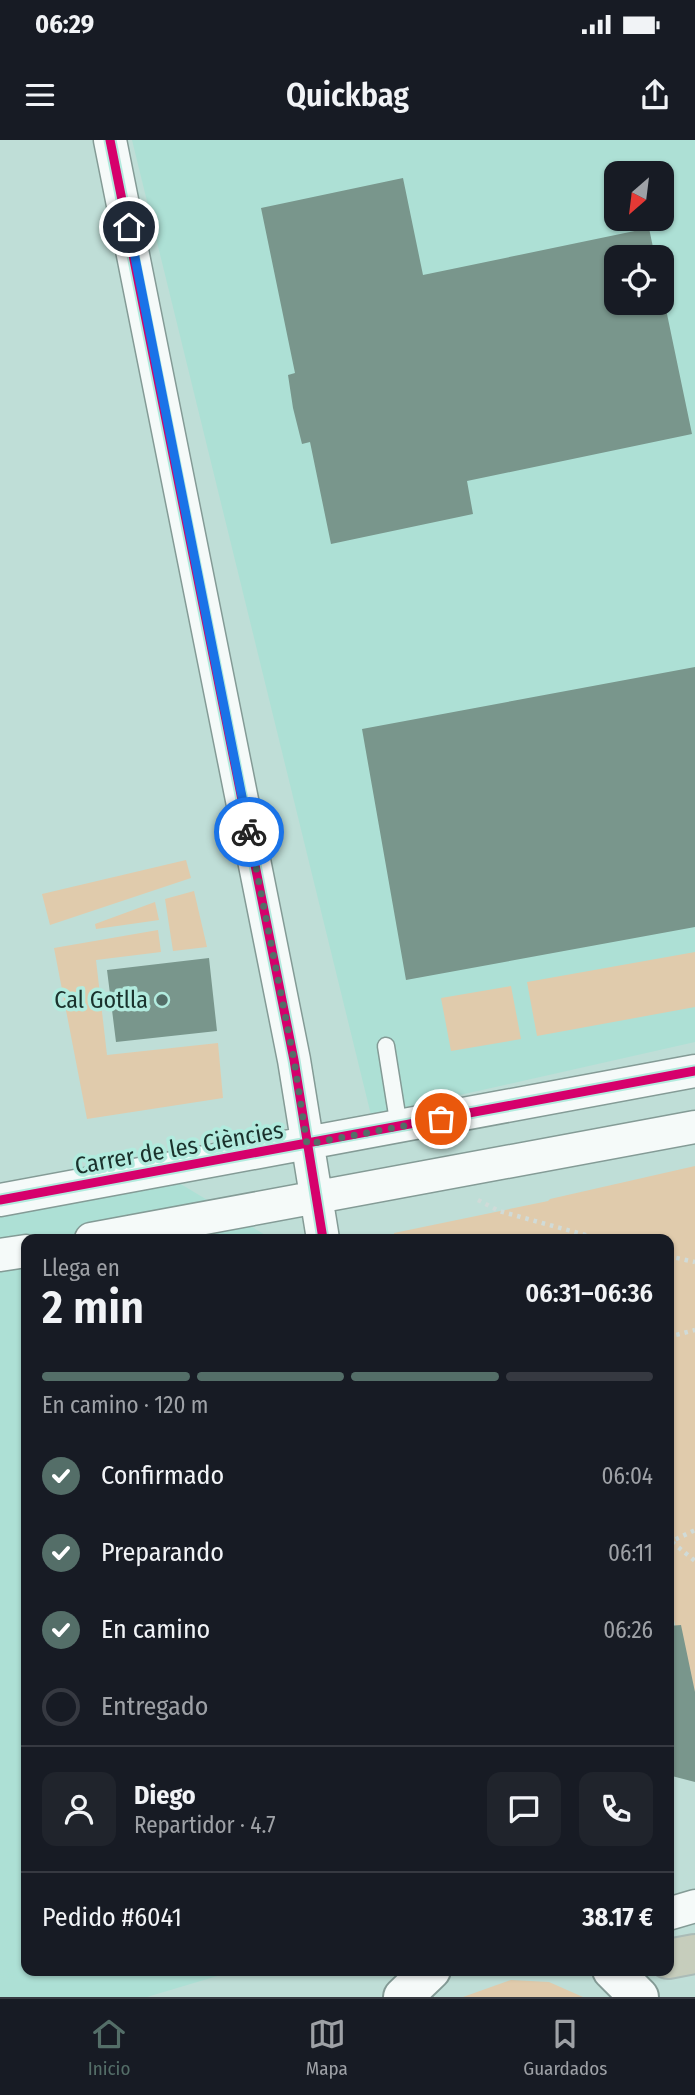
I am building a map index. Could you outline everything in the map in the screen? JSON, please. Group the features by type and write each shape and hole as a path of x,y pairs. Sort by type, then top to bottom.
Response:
{"highway":[{"path":"674,1958 695,1954"}],"main road":[{"path":"618,1976 639,1997"}],"street":[{"path":"110,140 294,1060 322,1234"},
{"name":"Carrer de les Ciències","path":"0,1200 695,1071"},
{"path":"118,1234 695,1127"},
{"path":"0,1255 21,1252"},
{"path":"674,1912 695,1906"}],"lane":[{"path":"386,1046 399,1127"}],"path":[{"path":"472,1197 499,1211 582,1234"},
{"path":"674,1257 695,1262"},
{"path":"674,1336 695,1331"},
{"path":"674,1540 695,1530"},
{"path":"674,1545 695,1561"}],"shaded area":[{"path":"132,140 695,140 695,1042 371,1115"},
{"path":"186,860 191,878 50,925 42,894"},
{"path":"194,891 207,947 173,951 165,899"},
{"path":"155,902 159,920 96,929 95,924"},
{"path":"158,930 161,952 96,960 107,1055 218,1043 223,1098 87,1119 54,948"},
{"path":"695,952 695,1007 537,1036 527,982"},
{"path":"511,986 521,1039 451,1051 441,998"},
{"path":"695,1166 695,1716 674,1620 674,1234 394,1234"},
{"path":"174,1180 264,1234 21,1234 21,1976 217,1976 147,1997 0,1997 0,1212"},
{"path":"511,1980 549,1982 583,1997 463,1997"}],"building":[{"path":"403,178 423,275 635,231 650,231 653,245 604,245 604,315 667,315 692,434 467,481 473,514 331,544 310,442 302,444 293,408 288,375 295,373 261,208"},
{"path":"695,667 695,927 406,980 362,729"},
{"name":"Cal Gotlla","path":"209,958 217,1031 116,1042 107,970"},
{"path":"681,1625 695,1692 695,1782 674,1777 674,1626"}],"cycle path":[{"path":"110,140 294,1060 322,1234"},
{"path":"0,1200 695,1071"}],"way so far":[{"path":"249,832 294,1060 307,1144 441,1119"}],"place":[{"name":"Cal Gotlla","path":"162,1000"}],"route":[{"path":"129,227 249,832"}]}
